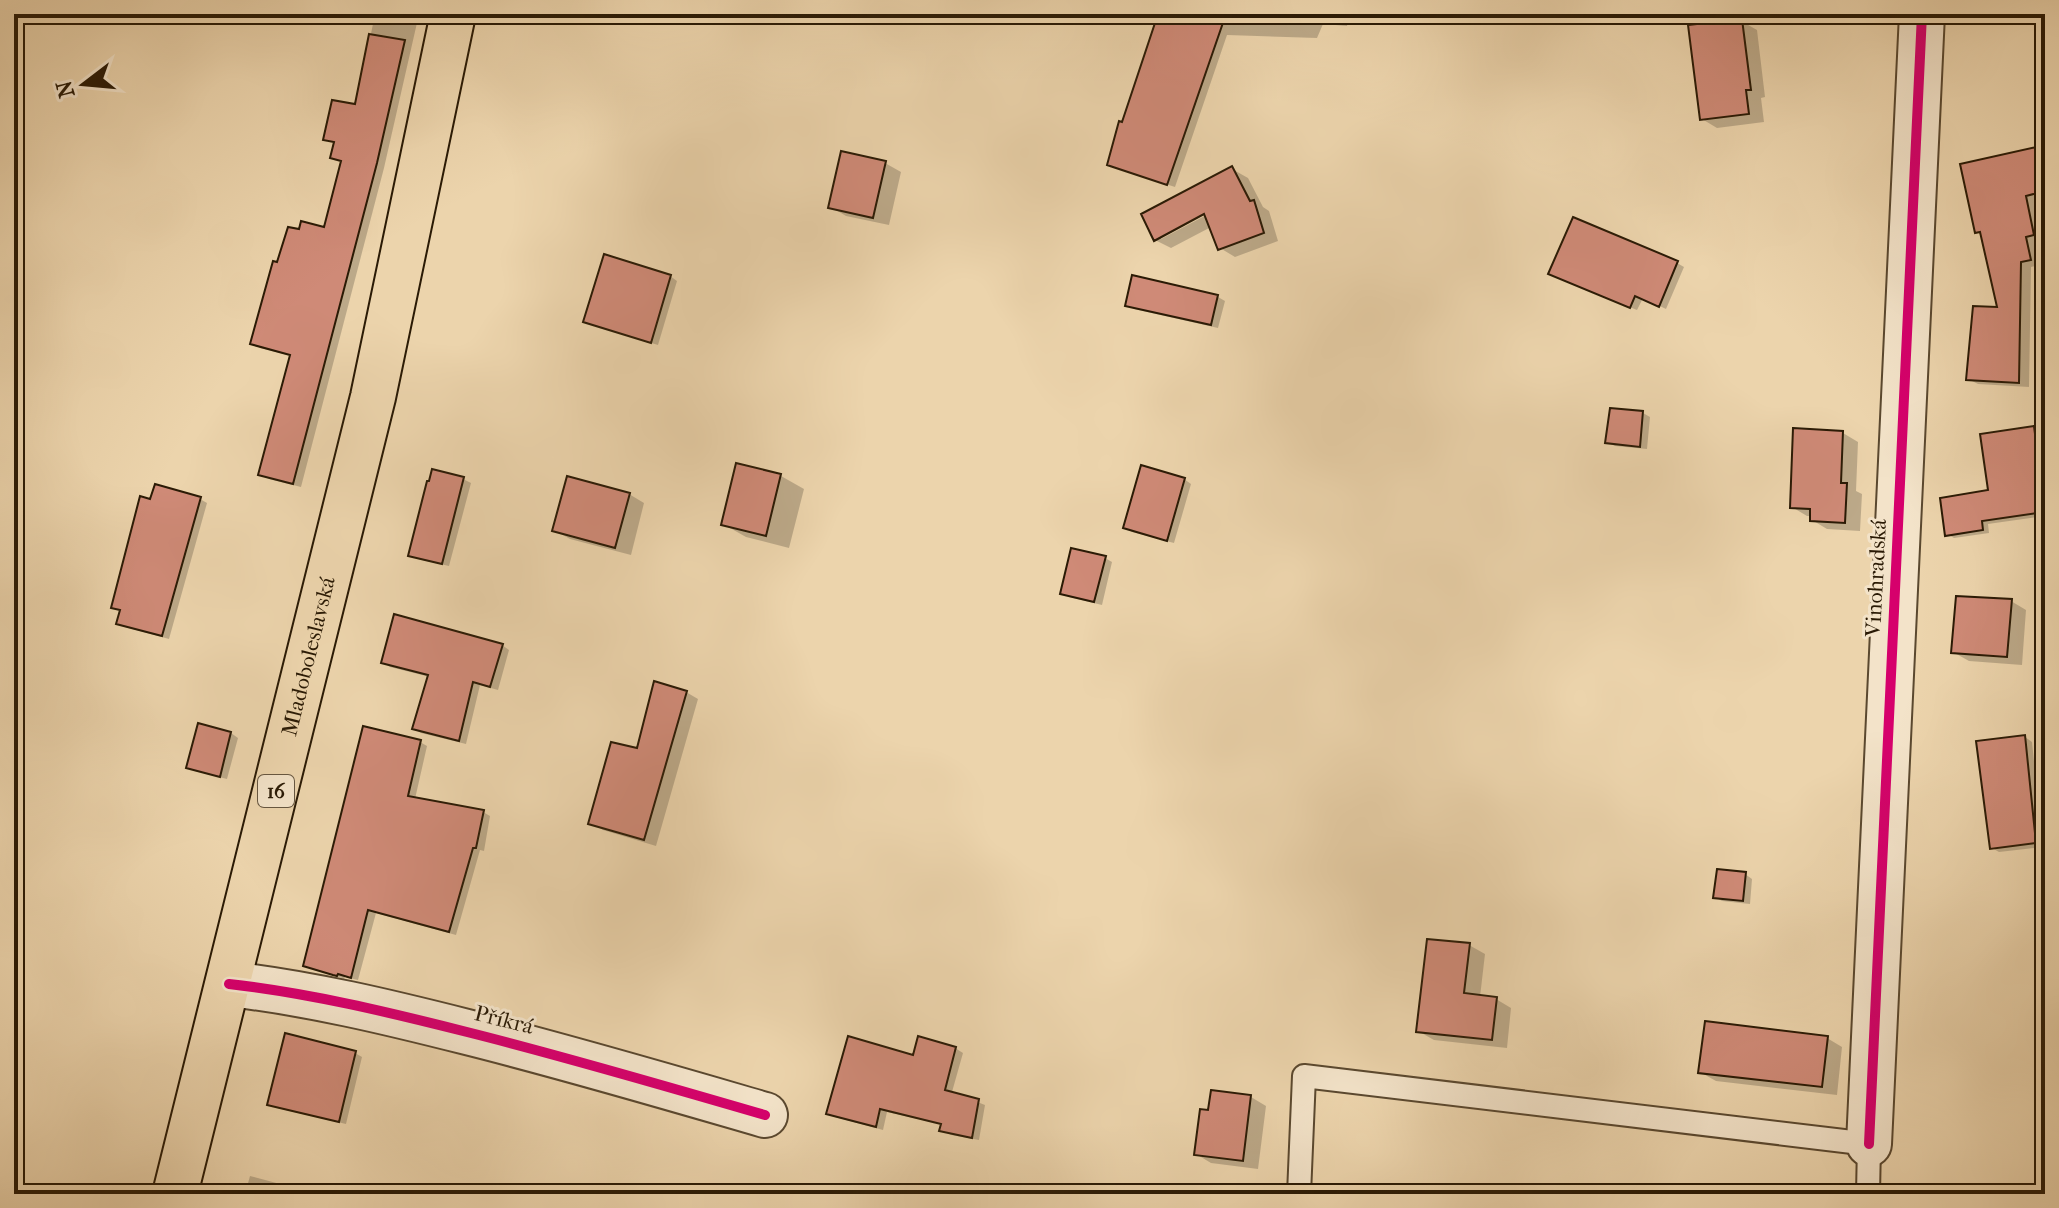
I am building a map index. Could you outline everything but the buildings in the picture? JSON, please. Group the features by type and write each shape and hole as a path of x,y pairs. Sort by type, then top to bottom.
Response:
{"main road":[{"name":"Mladoboleslavská","path":"175,1194 373,397 453,14"}],"street":[{"name":"Vinohradská","path":"1869,1144 1922,14"},
{"name":"Příkrá","path":"229,984 271,989 397,1014 557,1055 765,1115"}],"lane":[{"path":"1299,1194 1304,1076 1869,1144 1868,1194"}],"cycle path":[{"path":"1869,1144 1922,14"},
{"path":"229,984 378,1010 579,1062 765,1115"}]}
